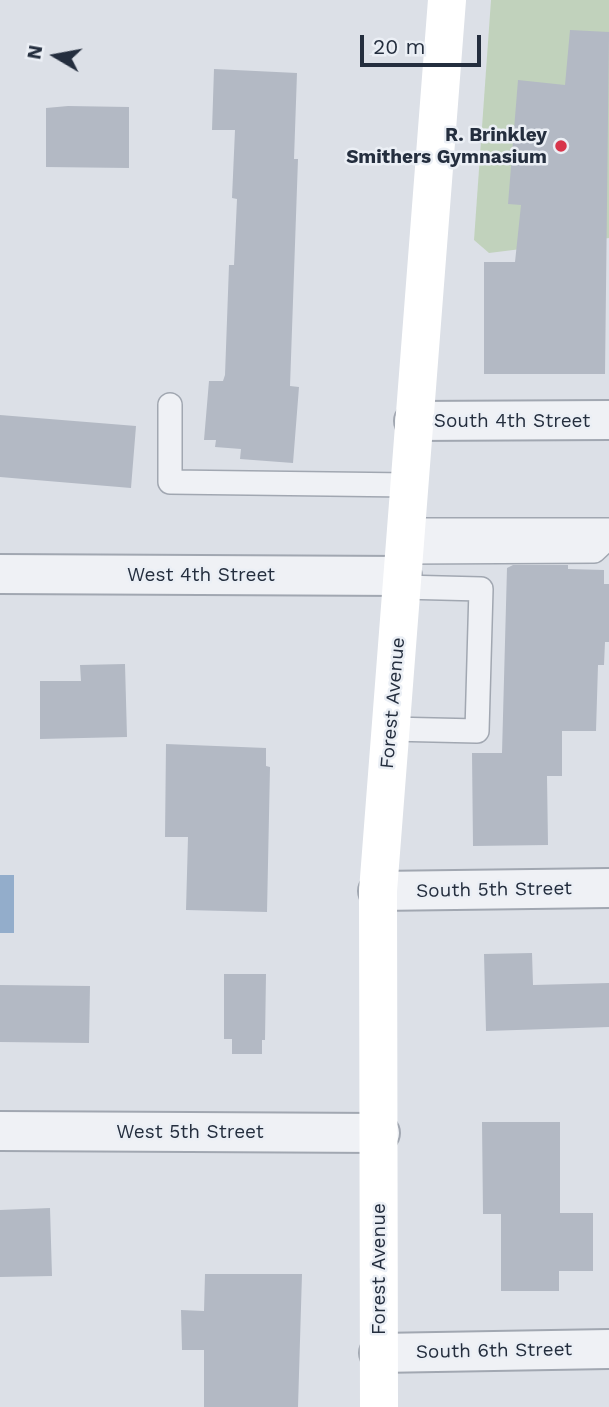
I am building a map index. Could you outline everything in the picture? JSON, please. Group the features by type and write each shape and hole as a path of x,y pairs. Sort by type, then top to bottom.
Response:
{"main road":[{"name":"Forest Avenue","path":"379,1407 378,891 447,0"}],"street":[{"name":"South 4th Street","path":"414,421 609,420"},
{"name":"West 4th Street","path":"0,574 403,561"},
{"name":"South 5th Street","path":"378,891 609,888"},
{"name":"West 5th Street","path":"0,1131 380,1133"},
{"name":"South 6th Street","path":"379,1353 609,1349"}],"lane":[{"path":"170,405 170,482 409,485"},
{"path":"403,561 609,530"},
{"path":"403,561 594,551 609,537"},
{"path":"390,729 477,731 481,589 403,561"}],"green space":[{"path":"491,0 609,0 609,238 489,253 474,240"}],"water":[{"path":"0,875 14,875 14,933 0,933"}],"building":[{"path":"570,30 609,32 605,374 484,374 484,262 515,262 521,205 508,204 518,80 565,85"},
{"path":"214,69 297,73 294,159 298,159 290,386 299,387 293,463 240,459 241,449 215,447 216,440 204,440 209,381 223,381 225,375 229,265 234,265 237,199 232,198 235,130 212,130"},
{"path":"129,107 129,168 46,167 46,108"},
{"path":"0,415 136,426 131,488 0,477"},
{"path":"513,565 568,565 568,569 604,570 604,584 609,584 609,642 605,642 604,665 598,665 596,731 562,731 562,776 547,776 548,845 473,846 472,753 502,753 507,568"},
{"path":"125,664 127,737 40,739 40,681 81,681 80,665"},
{"path":"166,744 266,748 266,766 270,767 267,912 186,910 188,837 165,837"},
{"path":"532,953 533,985 609,983 609,1027 486,1031 484,954"},
{"path":"224,974 266,974 265,1040 262,1040 262,1054 232,1054 232,1039 224,1039"},
{"path":"0,985 90,986 89,1043 0,1042"},
{"path":"482,1122 560,1122 560,1213 593,1213 593,1271 559,1271 559,1291 501,1291 501,1214 483,1214"},
{"path":"50,1208 52,1276 0,1277 0,1210"},
{"path":"205,1274 302,1274 298,1407 204,1407 204,1350 182,1350 181,1310 204,1311"}],"place":[{"name":"R. Brinkley Smithers Gymnasium","path":"561,146"}]}
